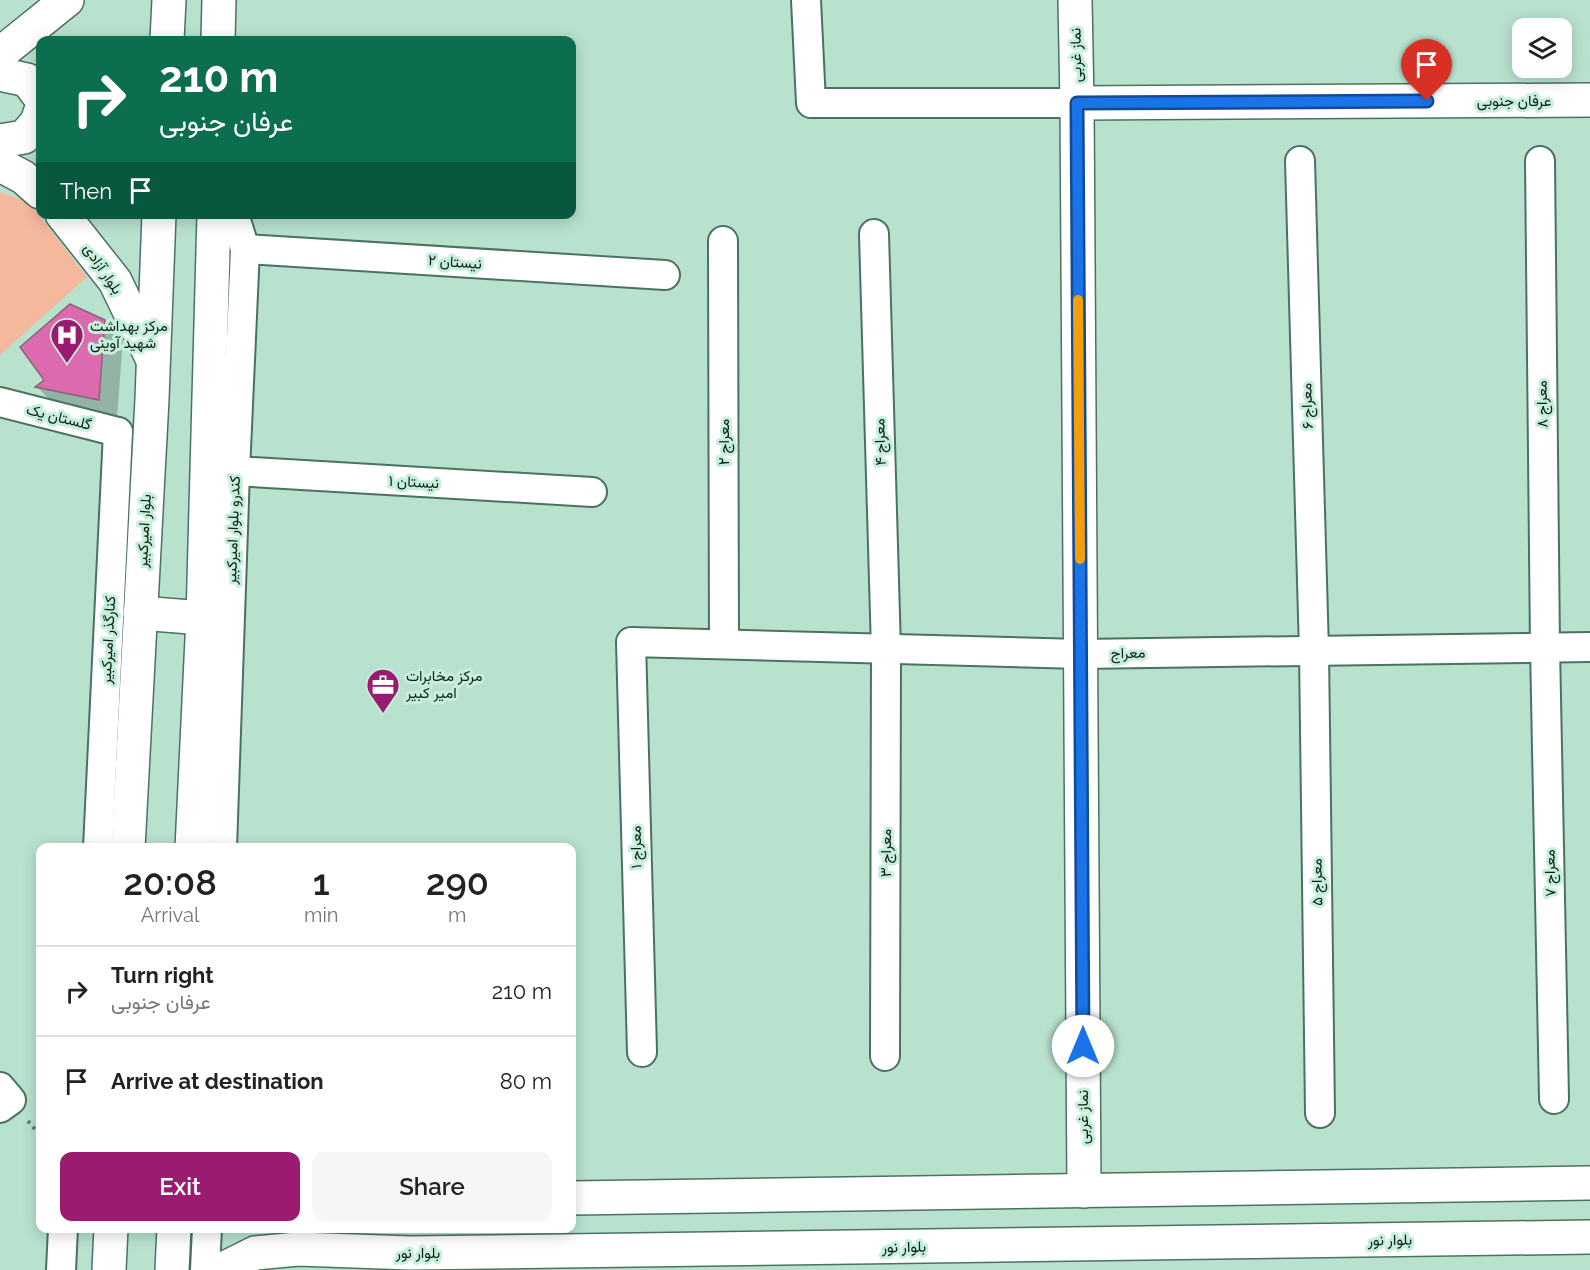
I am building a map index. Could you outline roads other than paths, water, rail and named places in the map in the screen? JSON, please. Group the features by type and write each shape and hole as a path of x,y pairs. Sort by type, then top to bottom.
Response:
{"street":[{"path":"167,36 169,0"},
{"path":"218,36 219,0"},
{"path":"806,0 811,103 1077,103"},
{"name":"نماز غربی","path":"1075,0 1084,1191"},
{"path":"0,54 64,1"},
{"path":"0,74 27,80 36,92"},
{"name":"عرفان جنوبی","path":"1077,103 1590,100"},
{"path":"0,141 24,137 36,123"},
{"name":"معراج ۶","path":"1300,161 1314,651"},
{"name":"معراج ۸","path":"1540,162 1545,647"},
{"path":"0,165 22,177 36,189"},
{"name":"بلوار آزادی","path":"66,219 115,281 153,360"},
{"name":"بلوار امیرکبیر","path":"128,843 152,399 159,219"},
{"path":"192,843 203,618 213,219"},
{"name":"کندرو بلوار امیرکبیر","path":"222,843 244,249 235,219"},
{"name":"معراج ۴","path":"874,234 886,650"},
{"name":"معراج ۲","path":"723,241 724,644"},
{"name":"نیستان ۲","path":"244,249 665,275"},
{"path":"118,432 152,399"},
{"name":"گلستان یک","path":"0,402 118,432"},
{"name":"کنارگذر امیرکبیر","path":"98,843 118,432"},
{"name":"نیستان ۱","path":"235,471 592,492"},
{"path":"140,613 203,618"},
{"name":"معراج","path":"631,642 1080,654 1590,647"},
{"name":"معراج ۱","path":"631,642 642,1052"},
{"name":"معراج ۷","path":"1545,647 1554,1099"},
{"name":"معراج ۳","path":"885,1056 886,650"},
{"name":"معراج ۵","path":"1314,651 1320,1113"},
{"path":"576,1198 1590,1183"},
{"path":"61,1270 63,1233"},
{"path":"109,1270 111,1233"},
{"path":"172,1270 174,1233"},
{"path":"205,1270 207,1233"},
{"path":"278,1233 281,1238 312,1250"},
{"name":"بلوار نور","path":"221,1270 255,1253 312,1250 410,1253 1082,1257 1590,1237"}],"place":[{"name":"مرکز بهداشت شهید آوینی","path":"67,364"},
{"name":"مرکز مخابرات امیر کبیر","path":"383,714"}]}
